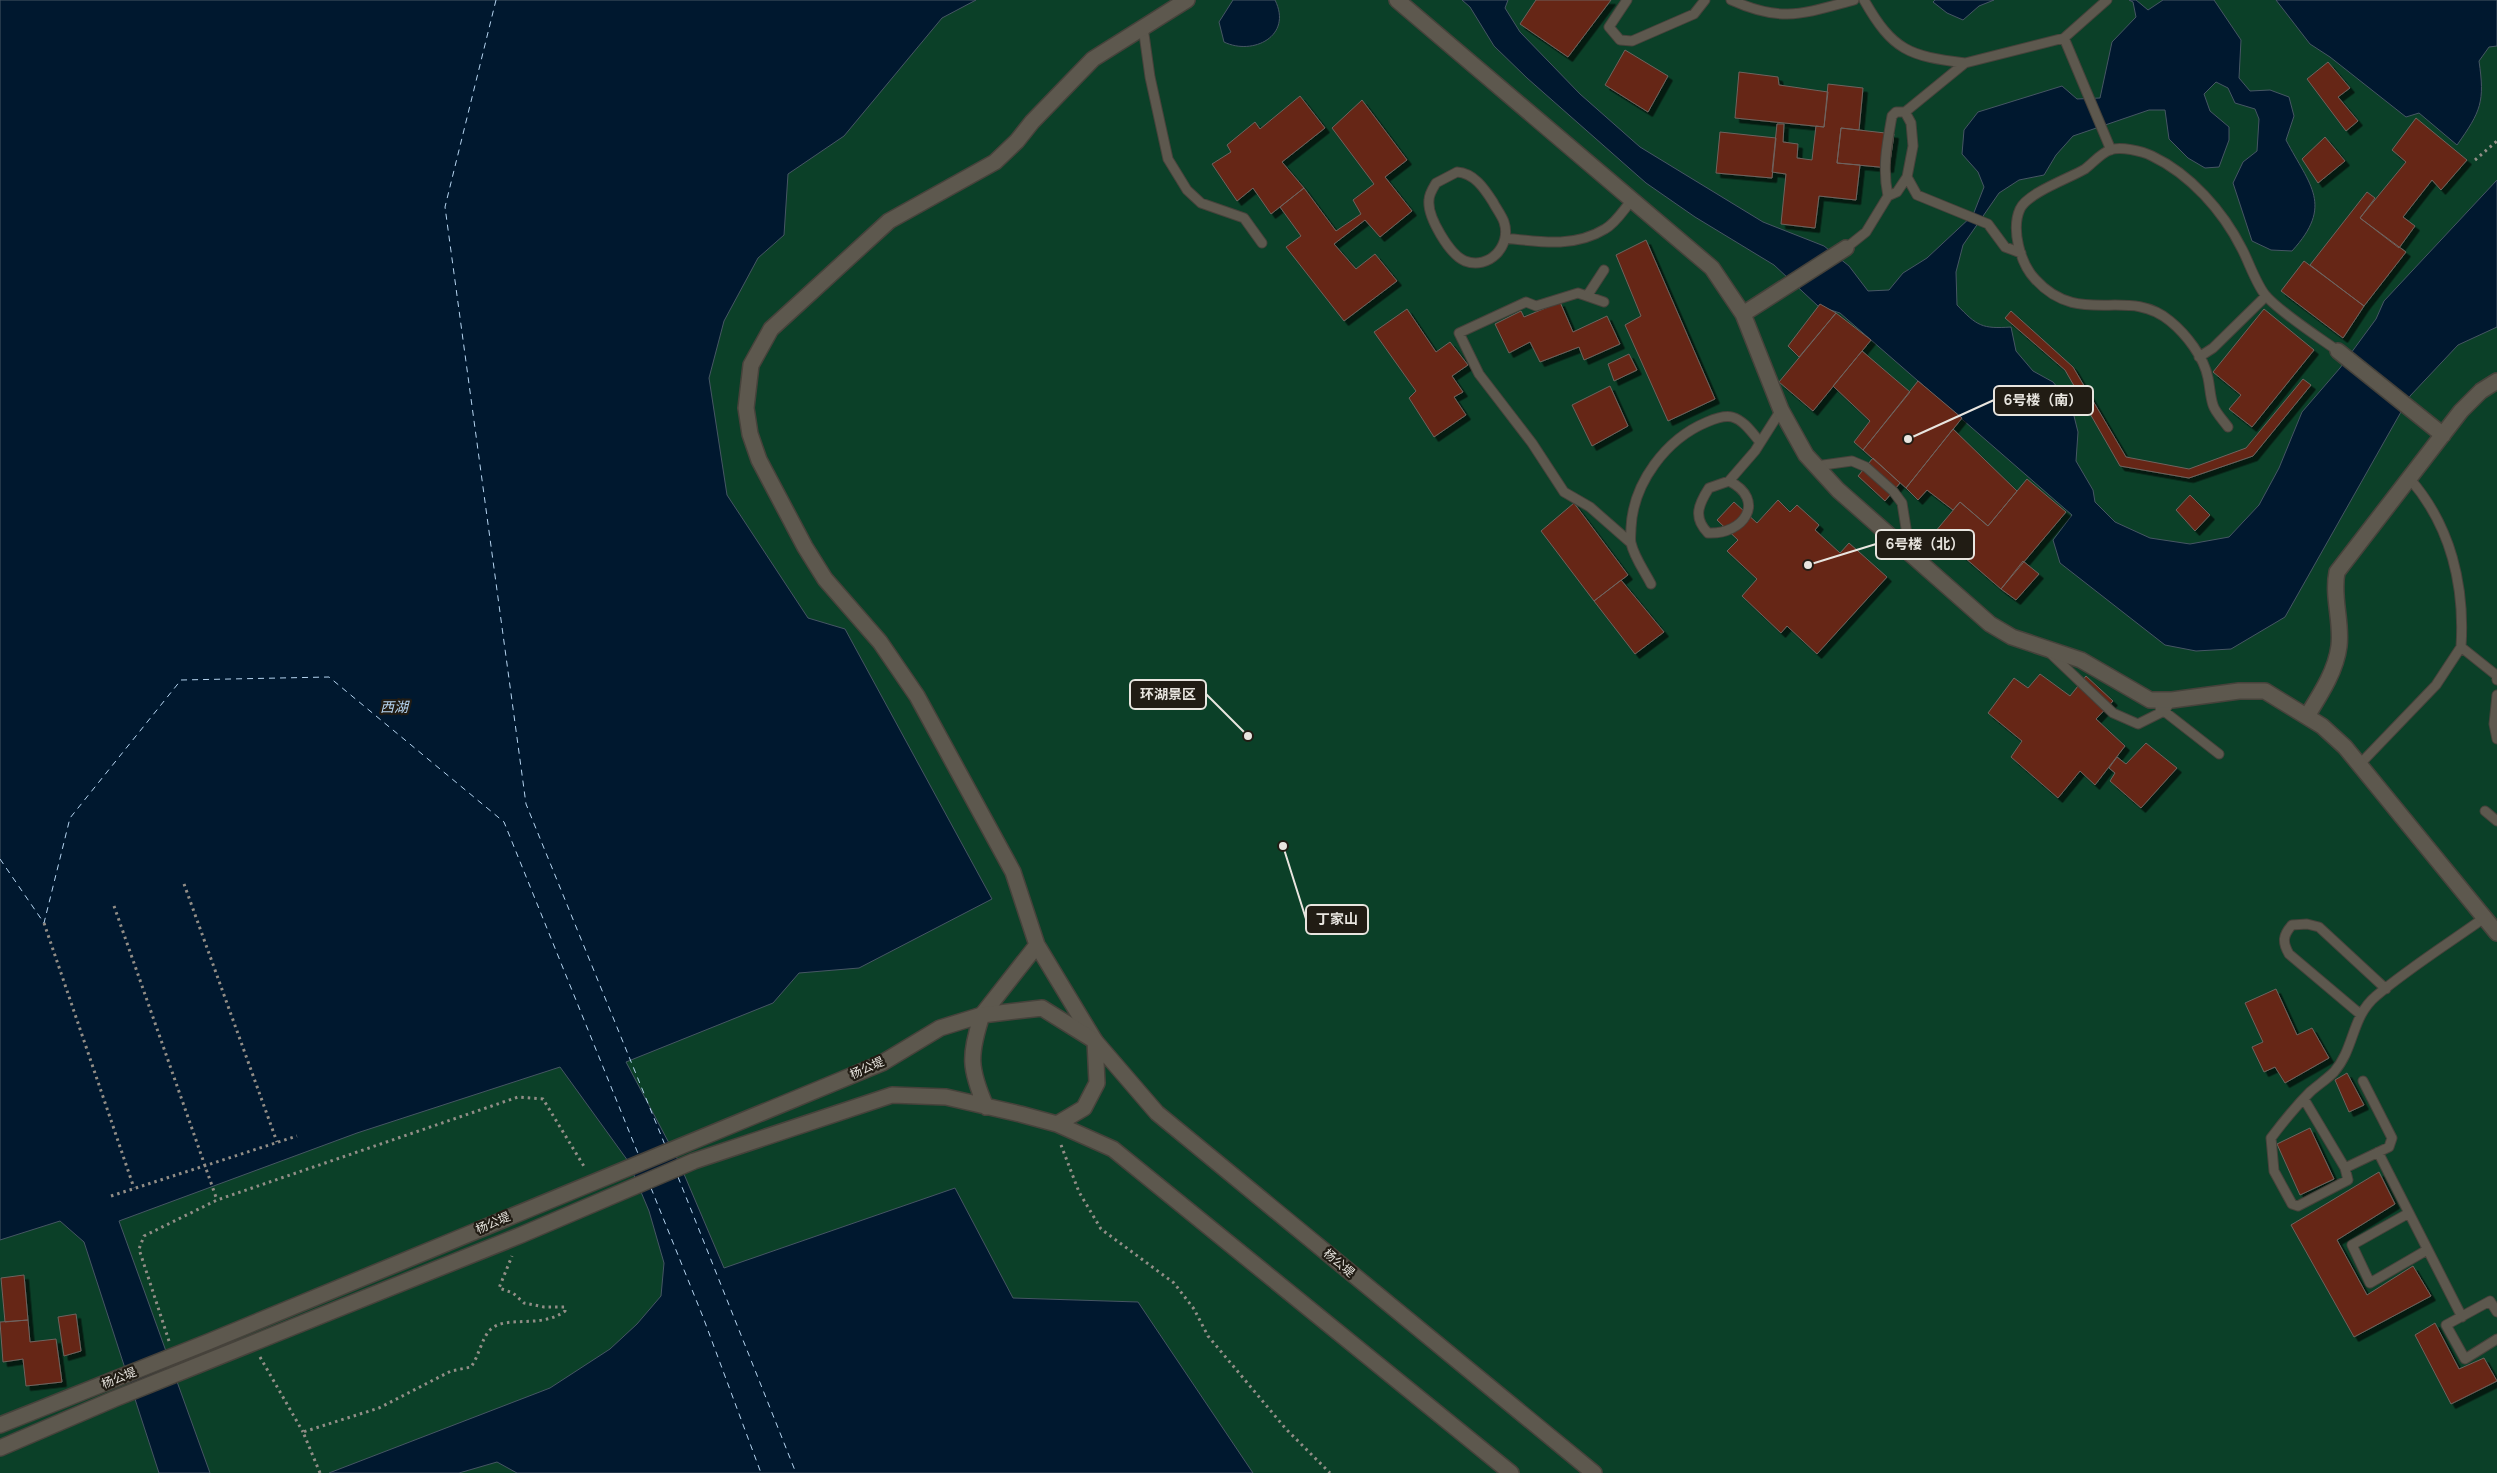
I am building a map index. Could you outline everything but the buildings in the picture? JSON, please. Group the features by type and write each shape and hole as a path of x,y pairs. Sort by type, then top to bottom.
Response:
{"main road":[{"path":"1052,1123 1084,1108 1097,1083 1095,1041 1037,945 1013,872 917,696 880,642 825,579 800,538 759,460 750,434 746,408 751,365 771,330 889,221 995,162 1093,59 1187,0"},
{"path":"1397,0 1712,268 1743,314 1781,410 1806,455 1838,490 1990,624 2012,637 2081,660 2150,700 2168,706 2239,691 2265,691 2307,716 2322,726 2359,764 2497,933"},
{"path":"1743,314 1846,248"},
{"path":"2338,352 2442,436"},
{"path":"2307,716 2325,687 2339,646 2334,589 2337,572 2410,480 2461,411 2481,391 2497,381"},
{"path":"986,1107 975,1082 972,1047 982,1015 1037,945"},
{"name":"杨公堤","path":"0,1425 208,1342 882,1063 940,1028 982,1015 1042,1008 1095,1041 1157,1113 1594,1473"},
{"name":"杨公堤","path":"0,1448 114,1399 521,1235 694,1160 892,1095 946,1097 1052,1123 1113,1149 1510,1473"}],"lane":[{"path":"1627,0 1610,27 1620,40 1632,41 1694,14 1705,0"},
{"path":"1730,0 1771,15 1795,15 1854,0"},
{"path":"1864,0 1876,22 1890,40 1905,50 1929,58 1966,63 2064,38 2107,0"},
{"path":"1143,27 1150,76 1168,159 1187,190 1201,203 1244,218 1262,243"},
{"path":"2064,38 2111,150"},
{"path":"1888,196 1884,175 1888,134 1892,116 1896,112 1905,112 1966,63"},
{"path":"1846,248 1866,232 1888,196 1898,192 1906,177 1913,146 1911,123 1905,112"},
{"path":"2228,427 2213,406 2208,376 2199,356 2183,334 2169,320 2151,308 2127,304 2080,306 2060,300 2034,278 2021,253 2017,230 2020,208 2038,192 2085,169 2111,150 2128,150 2150,155 2174,168 2193,184 2234,233 2266,296 2338,352"},
{"path":"1457,172 1466,173 1484,187 1504,222 1506,238 1502,249 1492,258 1471,263 1462,260 1450,248 1432,220 1429,201 1436,183 1457,172"},
{"path":"1906,177 1917,195 1963,212 1988,224 2005,247 2021,253"},
{"path":"1506,238 1553,243 1579,240 1606,228 1632,200"},
{"path":"1587,296 1604,270"},
{"path":"1604,302 1578,292 1536,306 1526,302 1459,333 1479,374 1532,443 1564,492 1590,507 1631,543 1651,584"},
{"path":"2199,356 2213,348 2266,296"},
{"path":"1729,481 1740,487 1748,499 1748,511 1741,524 1732,530 1719,534 1708,533 1701,526 1697,510 1709,488 1729,481 1760,442 1781,410"},
{"path":"1631,543 1632,517 1640,489 1666,450 1690,429 1713,419 1733,417 1744,424 1760,442"},
{"path":"1816,466 1852,461 1866,467 1893,491 1902,503 1910,554"},
{"path":"2359,764 2436,685 2461,647 2462,625 2456,566 2434,511 2426,498 2410,480"},
{"path":"2461,647 2496,675 2497,680"},
{"path":"2044,648 2113,713 2138,724 2168,706 2219,754"},
{"path":"2497,695 2494,724 2497,739"},
{"path":"2485,811 2497,821"},
{"path":"2304,1099 2345,1168 2348,1180 2298,1206 2292,1204 2274,1171 2271,1138 2304,1099 2334,1071 2350,1046 2360,1014 2375,996 2484,918"},
{"path":"2360,1014 2289,954 2284,946 2284,934 2292,925 2307,924 2319,928 2386,989"},
{"path":"2345,1168 2389,1147 2392,1138 2364,1082"},
{"path":"2378,1152 2462,1317"},
{"path":"2409,1213 2352,1245 2370,1283 2427,1250"},
{"path":"2497,1312 2490,1302 2446,1325 2465,1359 2497,1339"}],"path":[{"path":"2475,160 2497,142"},
{"path":"184,884 277,1142"},
{"path":"114,906 217,1200"},
{"path":"44,923 134,1188"},
{"path":"173,1356 139,1249 144,1236 217,1200 518,1098 542,1099 594,1182"},
{"path":"1052,1123 1064,1149 1079,1192 1101,1229 1174,1283 1194,1310 1208,1336 1286,1429 1330,1473"},
{"path":"111,1196 296,1136"},
{"path":"302,1432 378,1408 451,1371 472,1367 490,1330 499,1324 549,1320 566,1311 565,1307 544,1307 524,1303 514,1294 499,1288 521,1235"},
{"path":"253,1344 302,1432 320,1472"}],"green space":[{"path":"0,0 2497,0 2497,1473 0,1473"}],"water":[{"name":"西湖","path":"0,0 976,0 942,18 844,136 788,174 784,235 758,258 724,321 709,378 727,495 808,618 845,629 992,899 859,968 799,973 773,1003 626,1062 678,1160 724,1268 955,1188 1013,1298 1138,1302 1253,1473 517,1473 497,1462 459,1473 329,1473 550,1388 610,1349 637,1324 661,1296 664,1263 649,1211 628,1161 560,1067 357,1133 119,1221 210,1473 159,1473 84,1242 60,1221 0,1240"},
{"path":"1233,0 1275,0 1279,13 1279,24 1274,33 1267,40 1247,46 1235,46 1224,42 1219,22"},
{"path":"1462,0 1508,0 1505,8 1520,32 1580,94 1640,147 1763,222 1824,246 1849,266 1868,291 1889,290 1903,273 1927,258 1973,215 1984,187 1978,172 1962,154 1964,130 1978,112 2062,86 2077,99 2100,98 2112,42 2136,17 2133,2 2129,0 2136,0 2148,10 2163,0 2214,0 2241,40 2239,78 2250,91 2270,90 2289,97 2294,116 2286,140 2310,183 2315,208 2312,221 2305,235 2292,251 2271,250 2252,241 2233,183 2243,162 2257,151 2259,119 2255,109 2235,103 2228,88 2216,82 2204,94 2210,111 2229,127 2229,140 2219,167 2205,168 2188,158 2169,139 2165,110 2149,110 2073,136 2056,155 2044,175 2019,180 1999,193 1963,245 1956,272 1957,305 1970,318 1981,325 2011,327 2016,351 2033,371 2053,382 2071,404 2078,432 2076,461 2093,490 2095,502 2115,522 2150,538 2190,544 2229,537 2259,505 2279,468 2302,412 2340,368 2376,319 2384,301 2497,180 2497,327 2458,345 2410,396 2285,617 2231,649 2196,651 2165,645 2060,563 2053,540 2072,515 1840,313 1818,306 1774,265 1695,217 1646,183 1527,78 1494,46 1470,7"},
{"path":"1935,0 1994,0 1979,6 1963,20 1947,13 1933,2"},
{"path":"2276,0 2497,0 2497,46 2489,47 2479,61 2481,97 2479,106 2457,145 2419,113 2406,117 2330,57 2310,44"}],"ferry route":[{"path":"496,0 445,207 526,804 665,1145"},
{"path":"0,859 44,923 70,818 181,680 329,677 504,822 639,1156"},
{"path":"678,1177 796,1473"},
{"path":"651,1188 703,1317 761,1473"}],"place":[{"name":"6号楼（南）","path":"1908,439"},
{"name":"6号楼（北）","path":"1808,565"},
{"name":"环湖景区","path":"1248,736"},
{"name":"丁家山","path":"1283,846"}]}
